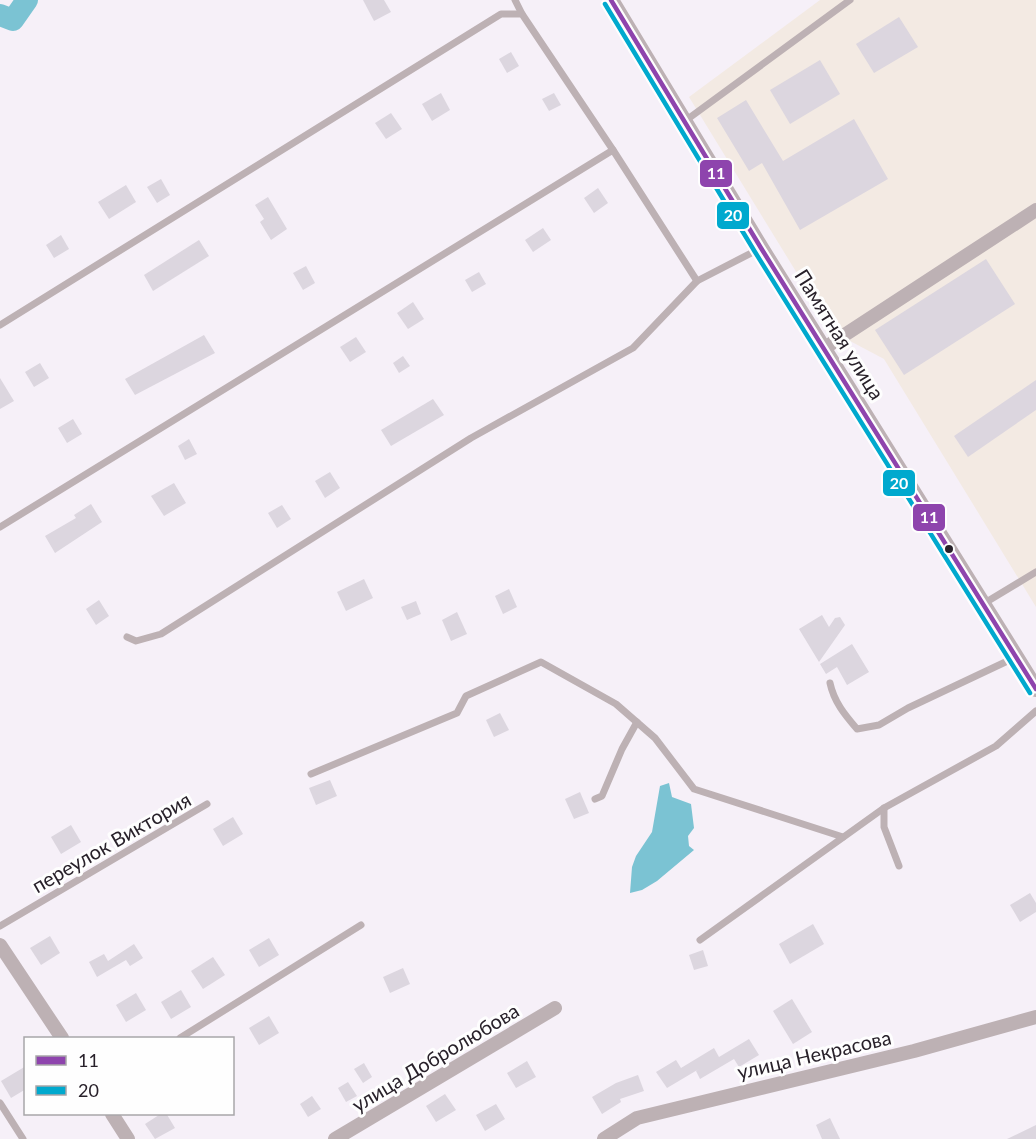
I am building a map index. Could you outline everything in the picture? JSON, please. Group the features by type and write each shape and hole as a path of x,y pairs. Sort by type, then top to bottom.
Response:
{"street":[{"name":"Памятная улица","path":"611,0 823,349 1036,689"},
{"path":"823,349 1036,210"},
{"path":"0,945 61,1037"},
{"name":"улица Добролюбова","path":"335,1139 555,1008"},
{"name":"улица Некрасова","path":"604,1139 637,1118 914,1051 1036,1017"},
{"path":"113,1115 128,1139"}],"lane":[{"path":"514,0 697,281"},
{"path":"685,121 850,0"},
{"path":"0,325 501,14 522,14"},
{"path":"0,527 613,150"},
{"path":"128,637 136,641 161,634 471,438 633,348 697,281 761,248"},
{"path":"983,604 1036,572"},
{"path":"830,683 832,694 844,714 857,729 879,725 908,708 1016,657"},
{"path":"311,774 458,713 466,696 541,662 616,704 655,738 694,789 843,837"},
{"path":"700,940 884,808 996,746 1036,711"},
{"path":"595,799 602,796 622,749 637,722"},
{"name":"переулок Виктория","path":"0,926 207,804"},
{"path":"884,808 884,827 899,866"},
{"path":"182,1037 361,925"},
{"path":"0,1103 23,1139"}],"shaded area":[{"path":"820,0 1036,0 1036,607 884,359 833,332 689,97"}],"water":[{"path":"669,783 672,797 691,804 694,828 688,836 689,846 694,850 657,881 642,890 630,893 632,867 636,856 652,832 660,786"}],"building":[{"path":"363,0 384,0 391,12 374,21"},
{"path":"899,17 918,47 874,73 856,44"},
{"path":"511,52 519,66 507,73 499,59"},
{"path":"820,60 840,94 790,124 770,90"},
{"path":"441,93 450,110 432,121 422,104"},
{"path":"554,93 561,105 549,111 542,99"},
{"path":"746,100 783,161 854,119 888,179 800,230 762,163 749,171 717,118"},
{"path":"391,113 402,129 386,139 375,123"},
{"path":"161,179 170,195 157,203 147,187"},
{"path":"126,185 136,202 109,219 98,202"},
{"path":"598,188 608,203 594,213 584,198"},
{"path":"268,197 287,229 271,240 260,222 264,219 255,205"},
{"path":"543,228 551,240 533,252 525,240"},
{"path":"61,235 69,249 54,258 46,245"},
{"path":"199,240 209,256 153,291 144,275"},
{"path":"986,259 1015,304 904,375 875,330"},
{"path":"306,266 315,283 303,290 293,273"},
{"path":"479,272 486,284 472,292 465,280"},
{"path":"413,302 424,319 408,329 397,313"},
{"path":"204,335 215,353 135,395 125,379"},
{"path":"356,337 366,352 350,362 340,347"},
{"path":"403,356 410,366 399,373 393,363"},
{"path":"40,363 49,378 34,387 25,372"},
{"path":"0,378 14,401 0,409"},
{"path":"1036,380 1036,410 968,457 954,436"},
{"path":"433,399 444,415 391,446 381,430"},
{"path":"73,419 82,434 67,443 58,428"},
{"path":"189,439 197,454 185,460 178,446"},
{"path":"330,472 340,488 325,498 315,481"},
{"path":"174,483 186,503 164,516 151,496"},
{"path":"91,504 102,522 55,553 45,536 76,518 74,515"},
{"path":"282,505 291,519 277,528 268,513"},
{"path":"364,579 373,598 346,611 337,592"},
{"path":"509,589 517,607 503,614 495,596"},
{"path":"99,600 109,616 96,625 86,609"},
{"path":"416,601 421,614 407,620 401,607"},
{"path":"457,612 467,634 451,641 442,620"},
{"path":"822,615 829,627 835,618 840,617 845,625 819,662 799,629"},
{"path":"852,644 869,672 847,685 837,667 826,674 820,664"},
{"path":"500,713 509,730 494,737 486,720"},
{"path":"330,780 337,796 316,805 309,788"},
{"path":"580,792 589,813 574,819 565,799"},
{"path":"233,817 243,834 223,846 213,829"},
{"path":"71,825 81,842 61,854 51,837"},
{"path":"1030,893 1036,903 1036,912 1020,922 1010,905"},
{"path":"813,924 824,944 790,964 779,944"},
{"path":"50,936 60,953 41,965 30,948"},
{"path":"269,938 279,955 259,967 249,950"},
{"path":"134,944 143,958 130,966 126,960 97,977 89,962 104,954 108,961"},
{"path":"703,950 708,966 694,970 689,955"},
{"path":"213,957 225,975 203,989 191,971"},
{"path":"403,968 410,984 390,993 383,977"},
{"path":"181,990 191,1007 171,1019 161,1002"},
{"path":"136,993 146,1010 126,1022 116,1005"},
{"path":"792,999 812,1032 793,1044 773,1011"},
{"path":"269,1016 279,1033 259,1045 249,1028"},
{"path":"749,1039 759,1055 739,1067 734,1059 700,1079 696,1071 699,1069 667,1088 656,1072 676,1060 681,1068 714,1048 719,1057"},
{"path":"527,1061 536,1077 516,1088 507,1073"},
{"path":"364,1063 372,1077 363,1083 354,1069"},
{"path":"24,1067 24,1090 11,1098 1,1081"},
{"path":"638,1075 644,1091 620,1099 621,1102 602,1114 592,1097 616,1083"},
{"path":"348,1082 357,1096 346,1102 338,1088"},
{"path":"445,1094 456,1110 436,1122 426,1106"},
{"path":"312,1096 321,1109 308,1117 300,1104"},
{"path":"496,1104 505,1119 485,1131 476,1115"},
{"path":"159,1115 167,1115 175,1128 155,1139 145,1124"},
{"path":"830,1118 840,1139 822,1139 816,1125"},
{"path":"1036,1125 1036,1139 1007,1139"}],"waterway":[{"path":"0,15 13,20 27,0"}],"transit line":[{"name":"11","path":"611,0 761,248 1036,689"},
{"name":"20","path":"605,4 755,252 1030,693"}]}
